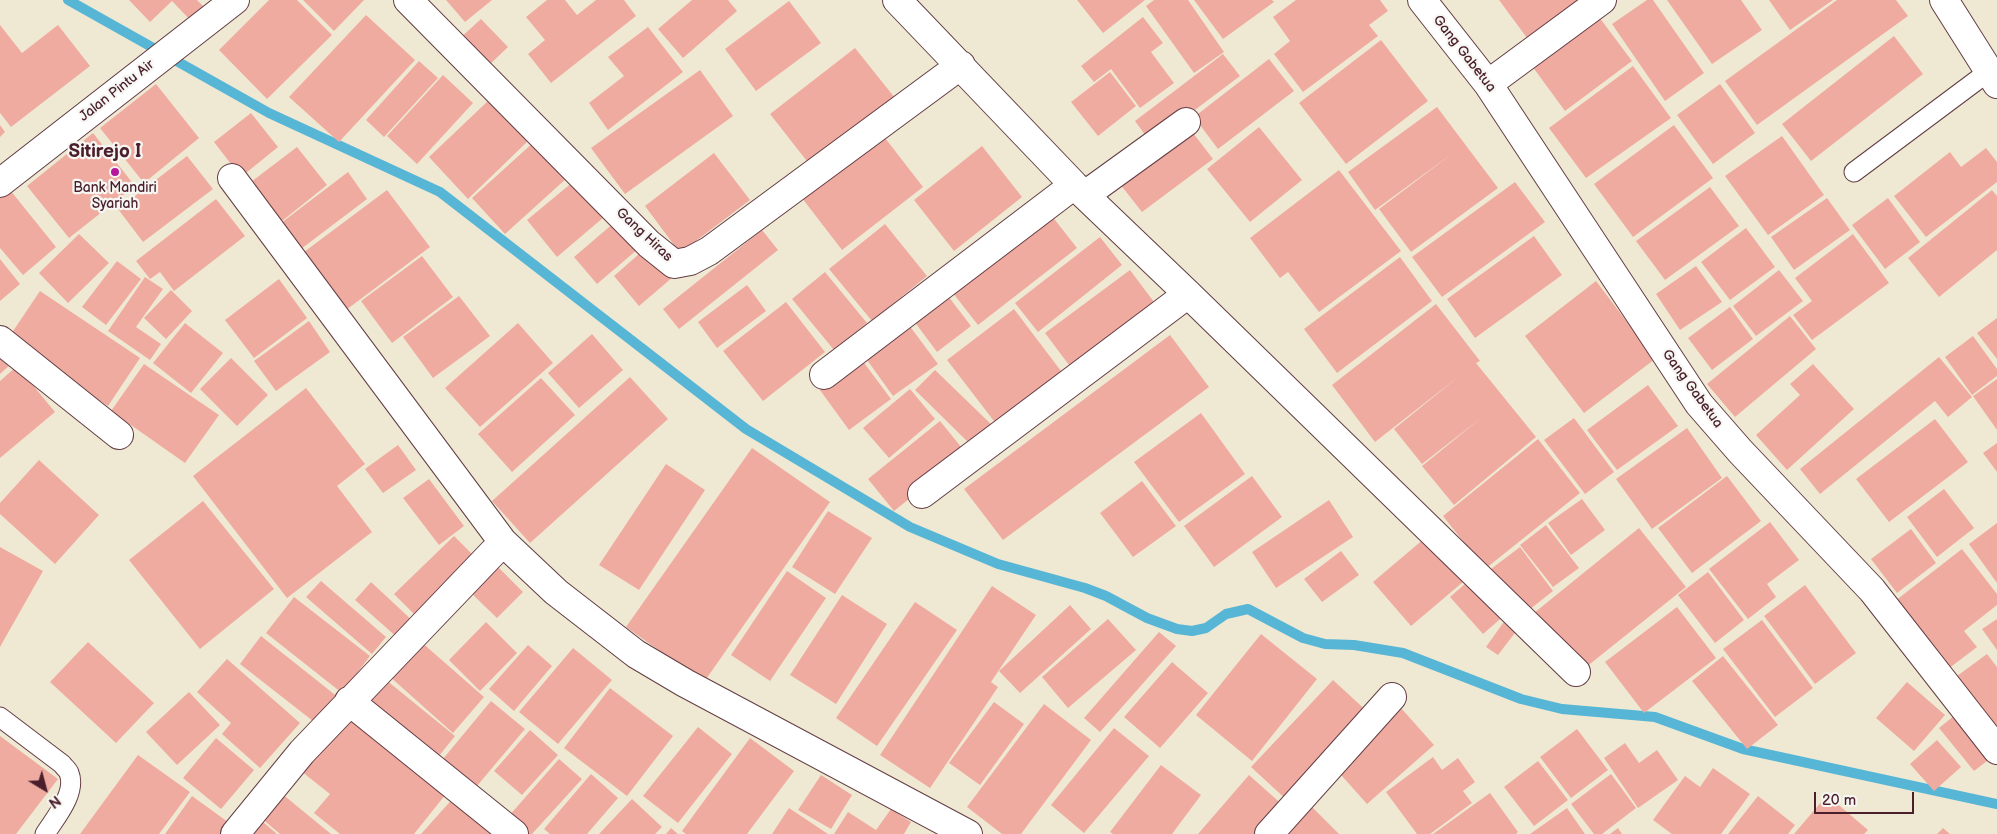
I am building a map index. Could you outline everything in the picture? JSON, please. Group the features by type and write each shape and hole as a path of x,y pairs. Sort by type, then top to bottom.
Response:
{"street":[{"name":"Jalan Pintu Air","path":"0,182 235,0"},
{"name":"Gang Hiras","path":"408,0 649,244 674,264 690,262 709,250 961,65"},
{"path":"897,0 1080,190 1576,672"},
{"name":"Gang Gabetua","path":"1422,0 1488,84 1699,404 1740,451 1872,590 1997,750"},
{"path":"1488,84 1602,0"},
{"path":"1944,0 1993,78"},
{"path":"824,374 1080,190 1186,122"},
{"path":"232,178 503,542 556,592 636,654 685,683 968,834"},
{"path":"922,494 1188,294"},
{"path":"0,340 118,435"},
{"path":"235,834 302,752 503,542"},
{"path":"1269,834 1392,697"},
{"path":"349,701 514,834"}],"lane":[{"path":"1854,172 1993,78"},
{"path":"0,716 62,764 69,773 71,784 68,796 63,808 45,834"}],"building":[{"path":"129,0 197,0 206,9 193,23 172,1 150,22"},
{"path":"269,0 297,0 332,35 267,99 219,50"},
{"path":"303,0 364,0 334,31"},
{"path":"446,0 492,0 465,22"},
{"path":"547,0 565,0 577,15 596,0 624,0 636,16 551,83 528,54 545,40 526,17"},
{"path":"692,0 728,0 737,11 683,58 658,29"},
{"path":"1077,0 1145,0 1103,33"},
{"path":"1154,0 1188,0 1224,52 1194,73 1146,6"},
{"path":"1194,0 1272,0 1274,2 1223,39"},
{"path":"1296,0 1380,0 1388,11 1369,25 1378,36 1303,92 1274,54 1290,41 1273,17"},
{"path":"1499,0 1581,0 1530,42"},
{"path":"1647,0 1653,0 1704,73 1665,101 1612,24"},
{"path":"1667,0 1741,0 1762,30 1712,64"},
{"path":"1769,0 1833,0 1790,30"},
{"path":"1837,0 1896,0 1908,16 1757,125 1725,81"},
{"path":"789,1 821,43 756,91 725,49"},
{"path":"366,15 415,60 339,142 289,97"},
{"path":"1143,17 1163,43 1151,52 1174,83 1140,108 1111,69 1094,82 1081,66"},
{"path":"1599,17 1632,61 1565,111 1532,66"},
{"path":"481,19 508,47 485,69 458,40"},
{"path":"0,25 22,53 58,25 90,66 11,127 0,113"},
{"path":"648,27 683,72 608,130 589,103 624,76 608,57"},
{"path":"1894,36 1923,74 1811,161 1782,124"},
{"path":"1381,40 1428,101 1346,164 1299,103"},
{"path":"855,48 895,98 810,165 770,114"},
{"path":"1223,54 1240,76 1151,143 1135,121"},
{"path":"1269,59 1294,91 1218,149 1194,117"},
{"path":"419,61 438,78 384,137 366,120"},
{"path":"1633,66 1671,118 1586,178 1549,128"},
{"path":"700,70 733,116 625,194 591,148"},
{"path":"1110,72 1136,106 1098,136 1071,102"},
{"path":"443,75 473,103 417,164 387,136"},
{"path":"156,84 199,138 144,183 100,128"},
{"path":"1720,84 1755,133 1713,164 1677,115"},
{"path":"489,100 528,141 468,199 429,157"},
{"path":"1437,107 1498,188 1411,252 1379,209 1453,153 1375,210 1348,172"},
{"path":"251,113 278,147 241,177 214,142"},
{"path":"0,125 5,132 0,137"},
{"path":"1187,125 1213,159 1142,212 1116,179"},
{"path":"1674,125 1713,178 1633,237 1594,184"},
{"path":"1259,127 1302,180 1250,222 1207,169"},
{"path":"93,133 135,186 69,238 27,186"},
{"path":"882,134 923,187 842,250 802,198"},
{"path":"1782,136 1824,195 1768,235 1725,176"},
{"path":"535,141 568,177 505,234 472,198"},
{"path":"982,146 1022,197 954,251 914,200"},
{"path":"297,147 327,185 282,221 251,182"},
{"path":"1986,148 1997,162 1997,182 1926,237 1894,196 1950,152 1961,167"},
{"path":"714,153 750,200 680,253 645,206"},
{"path":"187,156 213,189 143,242 118,209"},
{"path":"1339,170 1401,251 1319,312 1288,272 1280,278 1250,238"},
{"path":"348,172 367,199 301,249 281,223"},
{"path":"574,181 604,217 557,257 527,220"},
{"path":"1515,182 1545,222 1442,297 1412,257"},
{"path":"1710,187 1739,226 1665,280 1636,241"},
{"path":"10,190 56,247 23,275 0,248 0,198"},
{"path":"387,190 430,247 346,310 304,252"},
{"path":"1992,190 1997,196 1997,250 1939,297 1908,258"},
{"path":"1827,198 1850,230 1794,270 1771,237"},
{"path":"1888,198 1920,242 1885,269 1852,225"},
{"path":"216,199 245,236 174,291 160,272 150,279 136,261"},
{"path":"1048,211 1077,248 978,325 949,288"},
{"path":"615,222 638,249 597,284 574,257"},
{"path":"885,224 927,276 872,321 829,269"},
{"path":"1746,228 1775,267 1730,300 1701,262"},
{"path":"762,230 778,250 679,329 663,309"},
{"path":"79,234 109,263 68,303 39,273"},
{"path":"1853,234 1889,283 1812,340 1793,315 1812,301 1795,278"},
{"path":"1534,236 1562,275 1475,338 1447,299"},
{"path":"1100,237 1122,265 1038,332 1015,303"},
{"path":"647,247 673,277 639,306 614,276"},
{"path":"422,256 453,297 392,343 361,301"},
{"path":"1400,257 1432,301 1337,373 1304,329"},
{"path":"0,259 20,284 0,301"},
{"path":"117,261 141,279 106,325 82,307"},
{"path":"1696,266 1722,302 1680,330 1656,294"},
{"path":"1130,270 1157,306 1072,369 1045,333"},
{"path":"1779,270 1803,301 1756,336 1733,306"},
{"path":"825,272 867,323 834,350 792,299"},
{"path":"145,277 163,289 136,327 161,344 150,360 108,331"},
{"path":"279,279 307,318 254,358 225,320"},
{"path":"1596,281 1655,359 1584,413 1525,336"},
{"path":"747,285 766,311 717,348 698,322"},
{"path":"171,290 192,311 166,339 144,318"},
{"path":"40,291 140,358 108,406 7,340"},
{"path":"945,292 971,326 937,352 911,317"},
{"path":"459,296 490,336 433,378 403,337"},
{"path":"786,302 825,352 763,401 723,351"},
{"path":"1436,304 1480,361 1476,363 1536,437 1454,505 1422,466 1481,418 1422,464 1394,429 1458,377 1375,442 1332,385"},
{"path":"1730,307 1753,339 1712,370 1688,338"},
{"path":"1014,309 1064,375 997,425 947,360"},
{"path":"1790,316 1816,349 1735,417 1707,384"},
{"path":"1997,318 1997,359 1977,333"},
{"path":"309,321 330,352 276,391 254,361"},
{"path":"906,321 938,364 893,396 862,353"},
{"path":"185,323 223,353 191,393 153,363"},
{"path":"518,323 553,363 480,427 445,388"},
{"path":"592,334 623,370 579,408 548,373"},
{"path":"1170,335 1209,387 1003,540 964,489"},
{"path":"1973,336 1997,369 1997,376 1972,395 1945,357"},
{"path":"0,349 12,363 0,374"},
{"path":"859,356 891,399 849,430 817,386"},
{"path":"1939,357 1972,397 1948,417 1935,401 1820,494 1800,469"},
{"path":"231,358 268,395 237,426 200,389"},
{"path":"144,364 219,415 185,463 111,411"},
{"path":"1813,364 1854,409 1787,470 1756,435 1800,395 1790,384"},
{"path":"17,366 55,412 0,458 0,381"},
{"path":"935,370 994,427 973,447 915,390"},
{"path":"630,377 668,419 530,543 492,501"},
{"path":"541,378 575,415 512,472 478,434"},
{"path":"1997,379 1997,430 1973,396"},
{"path":"1648,385 1678,426 1617,470 1587,430"},
{"path":"306,388 365,464 337,486 372,532 287,598 193,476"},
{"path":"910,389 935,419 889,458 863,428"},
{"path":"1201,413 1245,474 1179,522 1134,462"},
{"path":"1574,418 1614,472 1585,494 1544,440"},
{"path":"1935,419 1968,462 1889,522 1856,479"},
{"path":"940,421 966,453 894,511 868,479"},
{"path":"1687,428 1722,478 1652,529 1616,479"},
{"path":"1538,439 1580,493 1485,569 1443,516"},
{"path":"1997,443 1997,472 1983,453"},
{"path":"398,445 416,470 383,493 365,469"},
{"path":"752,448 830,502 704,682 626,627"},
{"path":"39,460 99,515 55,564 0,514 0,503"},
{"path":"666,464 705,490 639,590 599,565"},
{"path":"1252,476 1282,517 1214,567 1184,526"},
{"path":"1727,476 1761,521 1692,573 1658,528"},
{"path":"429,479 464,526 439,545 403,498"},
{"path":"1142,481 1176,526 1133,557 1100,513"},
{"path":"1944,489 1974,528 1937,557 1907,517"},
{"path":"1582,499 1605,530 1571,555 1548,523"},
{"path":"1329,500 1353,537 1276,588 1252,552"},
{"path":"203,501 274,589 200,649 129,560"},
{"path":"828,511 872,538 835,594 792,567"},
{"path":"1770,522 1799,560 1767,584 1776,597 1748,619 1709,569"},
{"path":"1997,523 1997,583 1969,544"},
{"path":"1546,525 1579,568 1553,587 1520,545"},
{"path":"1639,528 1686,587 1580,672 1534,613"},
{"path":"1911,529 1936,563 1897,593 1871,559"},
{"path":"454,536 478,560 418,618 394,594"},
{"path":"1425,538 1463,582 1411,626 1373,582"},
{"path":"0,547 43,571 0,647"},
{"path":"1520,547 1553,591 1524,614 1491,569"},
{"path":"1962,549 1997,594 1997,605 1964,631 1977,647 1948,669 1895,601"},
{"path":"1341,551 1359,575 1322,602 1304,579"},
{"path":"496,565 523,592 497,618 470,592"},
{"path":"787,571 826,598 770,681 731,655"},
{"path":"1708,572 1744,620 1715,643 1678,595"},
{"path":"1473,577 1506,614 1483,634 1450,597"},
{"path":"321,581 386,637 372,654 306,597"},
{"path":"371,582 414,622 399,639 355,600"},
{"path":"1805,585 1856,653 1815,684 1764,616"},
{"path":"992,586 1036,615 991,682 998,687 930,788 880,755"},
{"path":"842,595 887,624 836,704 790,675"},
{"path":"294,597 370,656 342,693 266,633"},
{"path":"915,602 957,630 877,746 836,718"},
{"path":"1070,605 1091,629 1020,693 999,671"},
{"path":"1677,607 1716,658 1644,713 1605,662"},
{"path":"1508,616 1521,625 1498,655 1486,647"},
{"path":"1108,619 1136,650 1068,708 1042,677"},
{"path":"1997,619 1997,650 1982,629"},
{"path":"1762,620 1813,688 1775,717 1723,649"},
{"path":"486,622 517,653 480,691 449,660"},
{"path":"1159,632 1176,646 1100,732 1084,718"},
{"path":"1261,634 1317,679 1252,761 1196,715"},
{"path":"261,636 339,698 318,725 240,664"},
{"path":"419,640 484,697 453,733 388,675"},
{"path":"88,642 154,703 116,743 50,682"},
{"path":"528,645 552,666 514,711 489,689"},
{"path":"573,648 612,680 558,744 519,712"},
{"path":"1987,654 1997,667 1997,741 1953,679"},
{"path":"1723,656 1778,725 1747,749 1692,681"},
{"path":"227,659 300,723 260,768 222,734 231,723 197,692"},
{"path":"1172,662 1208,693 1160,748 1124,717"},
{"path":"380,675 455,736 434,762 359,701"},
{"path":"1333,680 1371,715 1289,802 1251,767"},
{"path":"1907,682 1945,715 1914,751 1876,718"},
{"path":"610,688 673,736 627,796 564,748"},
{"path":"189,692 220,725 177,765 146,732"},
{"path":"491,701 525,729 471,793 438,765"},
{"path":"994,702 1024,724 980,785 949,763"},
{"path":"1044,704 1091,740 1021,834 1002,834 967,807"},
{"path":"1401,708 1434,745 1367,804 1334,767"},
{"path":"350,710 450,789 414,834 340,834 314,813 330,794 301,771"},
{"path":"1960,711 1995,755 1974,771 1939,728"},
{"path":"698,727 732,754 678,823 643,796"},
{"path":"1114,728 1149,756 1084,833 1051,805"},
{"path":"1577,729 1608,770 1571,798 1540,757"},
{"path":"530,730 558,755 522,795 494,771"},
{"path":"0,736 58,779 16,834 0,834"},
{"path":"216,738 254,770 221,809 183,778"},
{"path":"750,738 794,771 747,834 686,834 682,831"},
{"path":"1937,740 1961,767 1934,791 1910,764"},
{"path":"1625,743 1639,763 1657,750 1678,780 1638,808 1604,758"},
{"path":"138,755 190,792 159,834 80,834"},
{"path":"1433,757 1442,770 1458,758 1475,782 1463,791 1472,803 1430,834 1417,834 1386,792"},
{"path":"559,759 582,779 532,834 527,834 508,817"},
{"path":"1538,761 1568,800 1534,826 1504,787"},
{"path":"1161,765 1201,795 1172,834 1113,834 1110,832"},
{"path":"1713,768 1750,794 1721,834 1672,834 1653,820 1685,776 1700,787"},
{"path":"591,774 618,798 587,834 550,834 544,829"},
{"path":"1611,774 1636,808 1602,834 1594,834 1571,804"},
{"path":"821,775 852,795 831,829 798,810"},
{"path":"1249,775 1286,808 1263,834 1198,834"},
{"path":"281,793 331,834 280,834 260,817"},
{"path":"1490,793 1518,832 1516,834 1433,834"},
{"path":"456,795 493,834 421,834"},
{"path":"1827,795 1868,830 1864,834 1794,834"},
{"path":"192,796 228,822 220,834 165,834"},
{"path":"1758,796 1795,825 1788,834 1728,834"},
{"path":"632,799 662,827 655,834 599,834"},
{"path":"1308,803 1339,834 1277,834"},
{"path":"789,808 828,834 772,834"},
{"path":"1567,808 1585,834 1530,834"},
{"path":"891,809 911,822 904,834 834,834 848,812 876,830"},
{"path":"256,816 277,834 241,834"},
{"path":"671,828 678,834 666,834"},
{"path":"1618,828 1622,834 1610,834"},
{"path":"1943,828 1950,834 1937,834"}],"waterway":[{"path":"68,0 269,113 440,192 746,429 910,527 998,564 1085,588 1106,596 1147,618 1177,629 1192,631 1206,628 1226,614 1248,609 1303,638 1325,644 1354,645 1403,653 1521,699 1562,709 1655,717 1743,749 1997,804"}],"place":[{"name":"Bank Mandiri Syariah","path":"115,172"}],"district":[{"name":"Sitirejo I","path":"105,152"}]}
